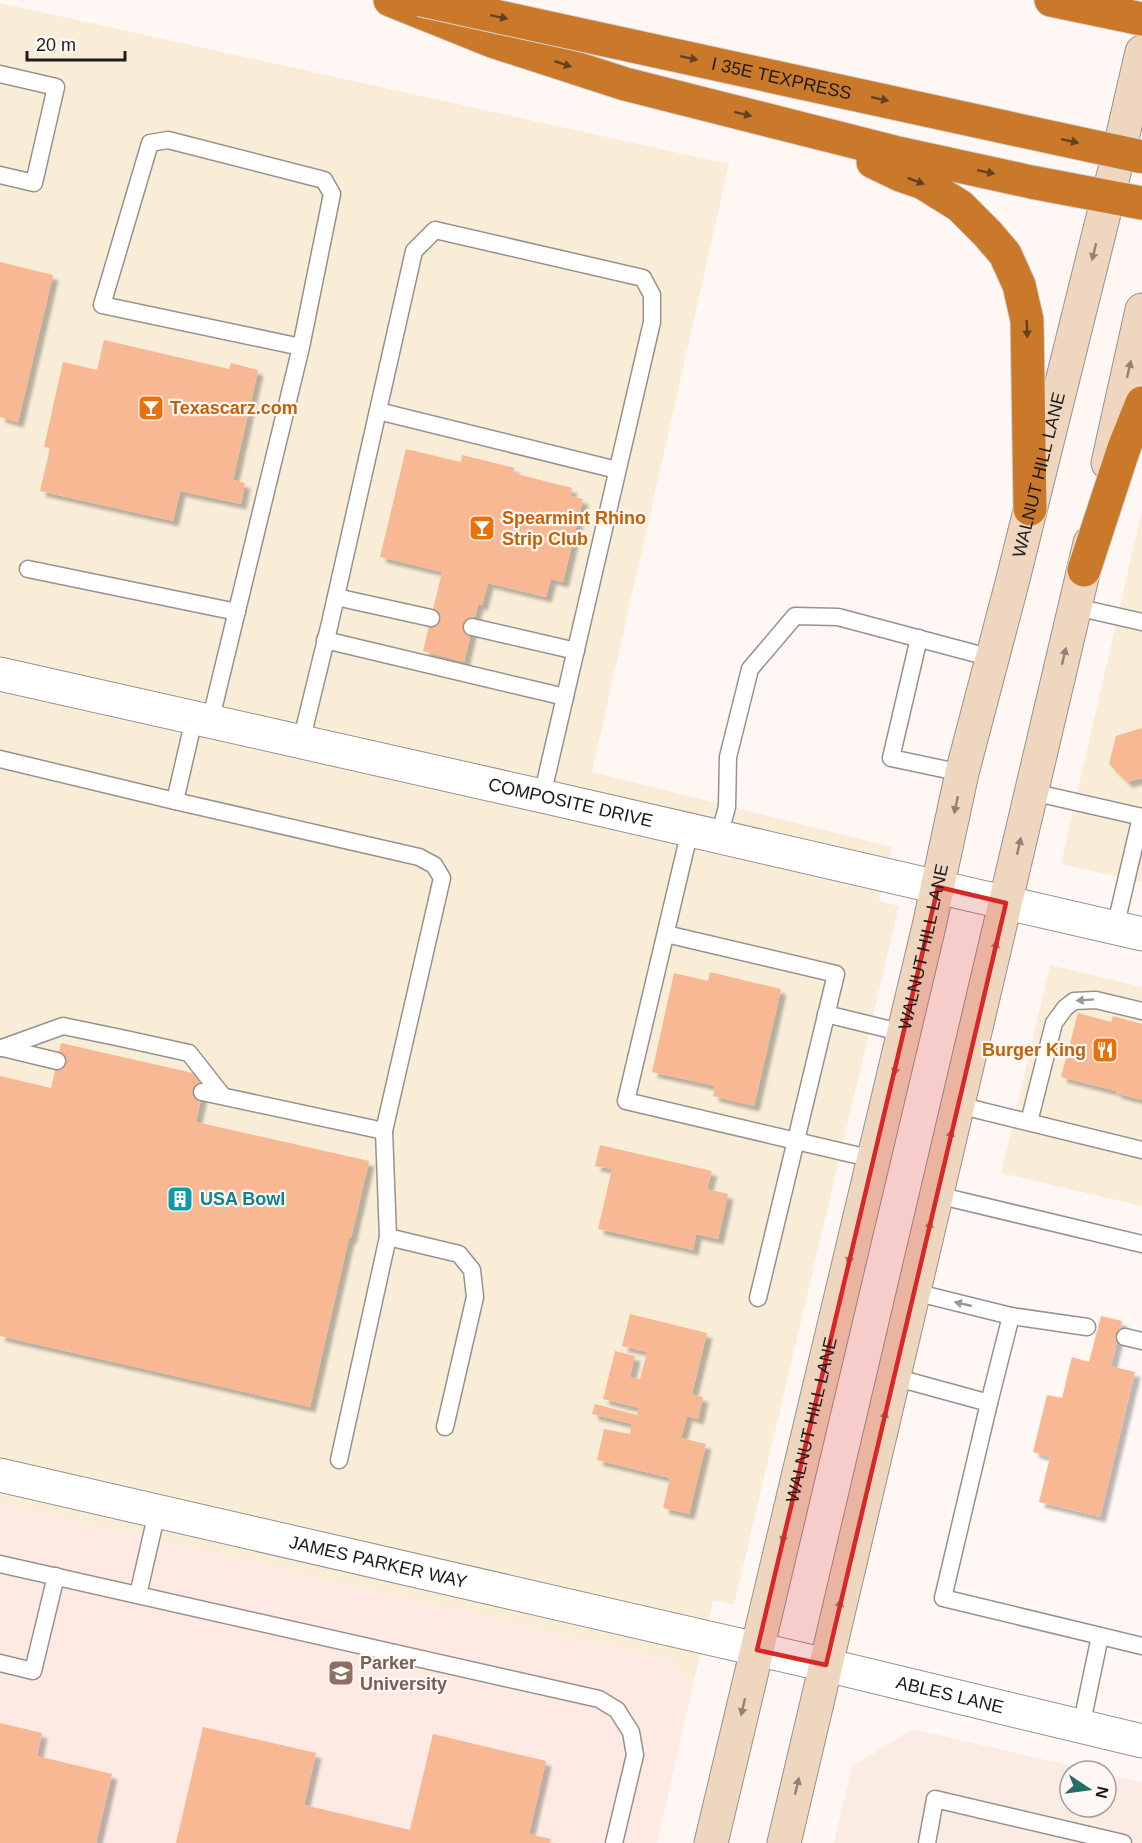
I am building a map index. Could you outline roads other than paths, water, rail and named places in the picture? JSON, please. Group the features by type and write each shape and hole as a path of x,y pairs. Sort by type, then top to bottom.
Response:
{"highway":[{"path":"390,0 492,41 625,84 806,130 1020,179 1142,202"},
{"name":"I 35E TEXPRESS","path":"421,0 1142,157"},
{"path":"1051,0 1131,17"},
{"path":"806,130 900,175 923,183 960,206 1005,255 1019,285 1027,320 1030,509"},
{"path":"1084,570 1124,448 1142,403"}],"main road":[{"name":"WALNUT HILL LANE","path":"711,1843 904,1033 962,773 1030,509 1142,52"},
{"path":"784,1843 1076,607 1142,310"}],"street":[{"name":"COMPOSITE DRIVE","path":"0,674 1129,931"},
{"name":"JAMES PARKER WAY","path":"0,1475 757,1650"},
{"name":"ABLES LANE","path":"757,1650 1142,1741"}],"lane":[{"path":"0,74 56,87 34,183 0,175"},
{"path":"175,801 237,612 301,347 332,194 324,180 168,140 150,142 102,305 301,347"},
{"path":"301,742 414,251 435,230 644,278 652,295 652,322 542,796"},
{"path":"378,411 617,470"},
{"path":"28,569 237,612"},
{"path":"336,597 431,618"},
{"path":"1076,607 1142,622"},
{"path":"873,1160 626,1101 666,934 705,833 727,807 728,757 750,669 795,616 838,618 992,658"},
{"path":"472,627 576,651"},
{"path":"919,638 891,758 962,773"},
{"path":"326,640 565,697"},
{"path":"0,759 419,857 434,865 442,878 384,1131 387,1237 339,1460"},
{"path":"1032,792 1141,817 1129,931"},
{"path":"666,934 836,974 758,1298"},
{"path":"1029,1122 1054,1023 1065,1008 1074,1001 1096,1000 1142,1011"},
{"path":"826,1014 904,1033"},
{"path":"1,1048 63,1026 189,1053 222,1095"},
{"path":"1,1048 57,1061"},
{"path":"202,1092 384,1131"},
{"path":"958,1105 1142,1150"},
{"path":"937,1195 1142,1244"},
{"path":"387,1237 459,1254 472,1270 475,1297 445,1427"},
{"path":"914,1292 1011,1316 1087,1327"},
{"path":"1011,1316 943,1598 1142,1646"},
{"path":"1125,1337 1142,1341"},
{"path":"894,1377 989,1403"},
{"path":"138,1595 157,1512"},
{"path":"0,1564 599,1699 617,1710 631,1732 635,1755 614,1843"},
{"path":"0,1663 33,1671 56,1576"},
{"path":"1081,1727 1100,1636"},
{"path":"927,1843 935,1799 1123,1843"}],"place":[{"name":"Texascarz.com","path":"151,408"},
{"name":"Spearmint Rhino Strip Club","path":"482,528"},
{"name":"Burger King","path":"1105,1050"},
{"name":"USA Bowl","path":"180,1199"},
{"name":"Parker University","path":"341,1673"}]}
